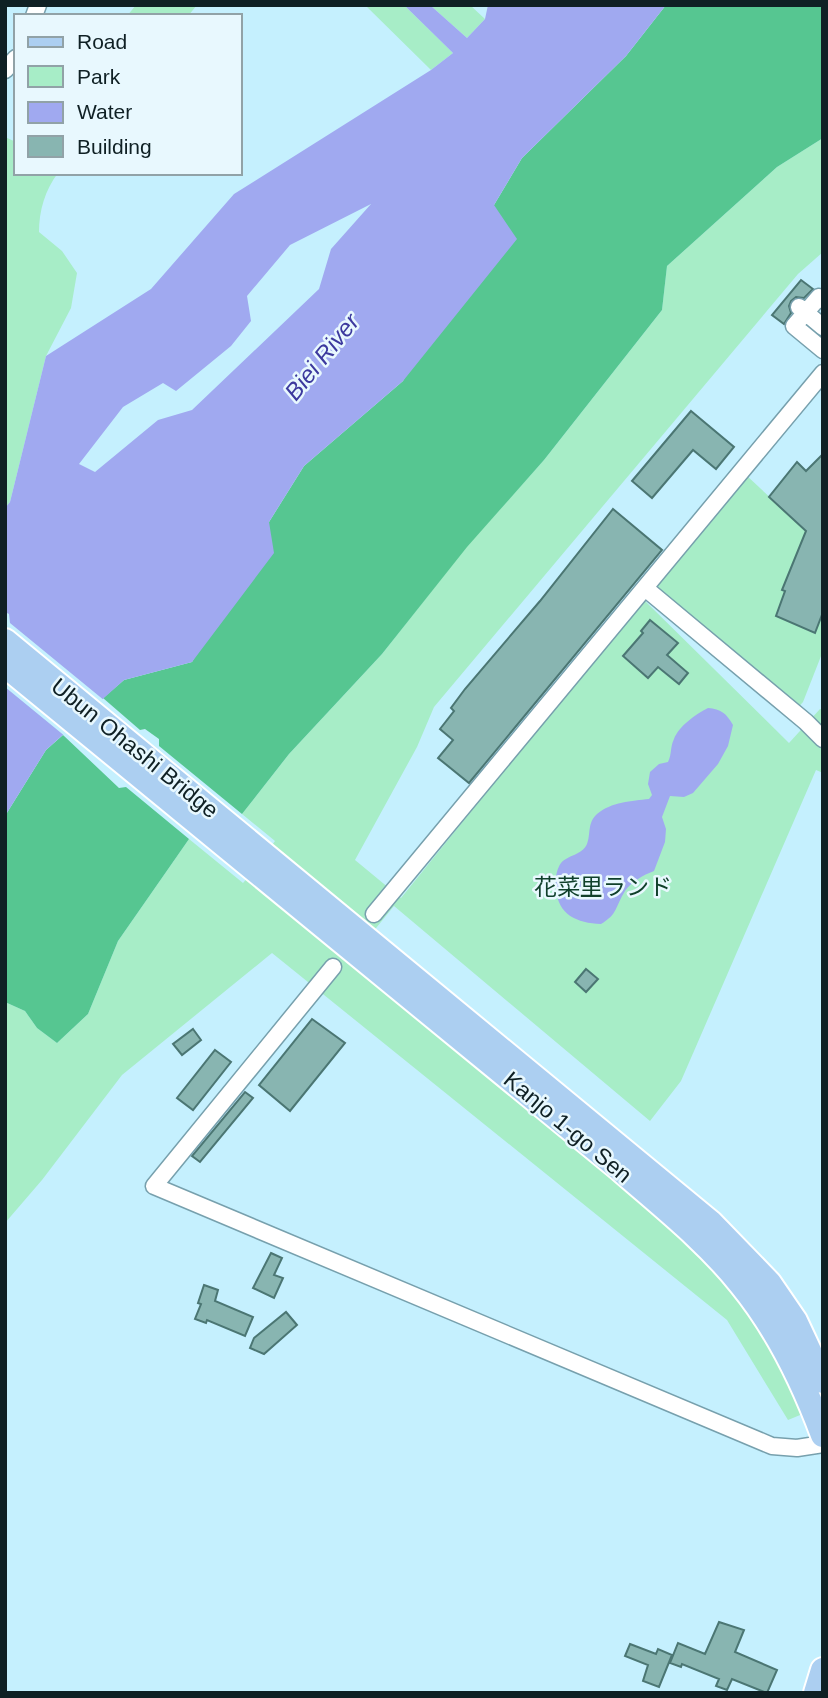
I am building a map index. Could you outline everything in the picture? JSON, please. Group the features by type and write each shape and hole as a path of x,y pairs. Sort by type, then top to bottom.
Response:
{"main road":[{"name":"Ubun Ohashi Bridge","path":"5,640 260,862"},
{"name":"Ubun Ohashi Bridge","path":"5,665 260,862"},
{"name":"Kanjo 1-go Sen","path":"260,862 711,1223 769,1283 795,1321 823,1381"},
{"name":"Kanjo 1-go Sen","path":"260,862 696,1236 741,1284 771,1324 795,1369 823,1435"},
{"path":"816,1693 823,1670"}],"street":[{"path":"823,300 818,297 814,317 794,326 823,350"},
{"path":"374,914 823,373"},
{"path":"645,588 823,739"},
{"path":"333,968 154,1186 772,1446 797,1448 823,1444"}],"green space":[{"path":"136,5 197,5 190,14 129,14"},
{"path":"365,5 404,5 453,53 431,70"},
{"path":"430,5 470,5 485,19 467,38"},
{"path":"666,5 823,5 823,138 777,167 667,266 662,310 544,460 467,547 382,654 289,754 242,814 159,746 159,739 145,729 140,730 103,698 124,680 192,662 269,522 304,466 403,381 494,205 522,158 626,56"},
{"path":"5,137 14,141 14,175 57,175 44,201 39,232 62,251 77,273 71,308 46,356 10,502 5,508"},
{"name":"花菜里ランド","path":"823,138 823,252 798,274 434,707 417,747 355,860 401,898 643,599 789,743 820,709 823,710 823,773 816,770 681,1081 650,1121 394,906 372,933 270,848 275,841 242,814 289,754 382,654 467,546 544,460 662,310 667,266 777,167"},
{"path":"745,474 806,531 782,590 785,591 776,616 814,633 823,612 823,651 803,702 796,710 657,592 657,581"},
{"path":"63,735 119,788 126,787 189,839 118,941 88,1014 57,1043 37,1028 25,1011 5,1002 5,816 46,750"},
{"path":"189,839 243,883 249,876 688,1240 763,1328 805,1413 788,1420 727,1320 272,953 122,1075 42,1180 5,1223 5,1002 25,1011 37,1028 57,1043 88,1014 118,941"}],"water":[{"name":"Biei River","path":"404,5 430,5 467,38 485,19 488,5 666,5 626,56 522,158 494,205 517,239 403,381 304,466 269,522 274,553 192,662 124,680 46,750 5,816 5,508 10,502 46,356 151,289 234,194 431,70 453,53","holes":["371,204 331,249 319,289 192,410 158,420 95,472 79,464 123,407 163,383 176,391 231,346 251,321 247,296 290,245"]},
{"path":"708,708 723,712 733,725 728,746 718,764 693,793 684,797 670,796 662,817 666,829 665,842 654,871 625,891 613,913 601,924 584,922 570,916 560,905 556,889 561,863 585,848 592,821 597,814 615,805 649,799 652,795 648,784 650,772 659,764 668,762 676,734 693,717"}],"pier":[{"path":"5,612 9,614 10,623 105,701 66,737 5,687"}],"building":[{"path":"801,280 813,289 804,298 796,297 791,301 791,313 784,324 772,315"},
{"path":"691,411 734,447 716,469 693,450 652,498 632,481"},
{"path":"823,454 823,612 815,633 776,616 785,591 782,590 806,531 769,497 797,462 806,471"},
{"path":"613,509 662,550 469,783 438,758 453,740 440,729 454,711 451,708"},
{"path":"650,620 678,643 667,655 688,673 679,684 658,667 648,678 623,656 643,633 641,631"},
{"path":"586,969 598,979 586,992 575,982"},
{"path":"312,1019 345,1043 290,1111 259,1085"},
{"path":"193,1029 201,1040 182,1055 173,1044"},
{"path":"215,1050 231,1062 193,1110 177,1098"},
{"path":"245,1092 253,1098 200,1162 192,1156"},
{"path":"271,1253 282,1258 274,1275 283,1278 274,1298 253,1288"},
{"path":"204,1285 218,1290 215,1301 253,1317 245,1336 207,1320 206,1323 195,1319"},
{"path":"286,1312 297,1325 264,1354 250,1348 254,1338"},
{"path":"719,1622 744,1630 735,1652 777,1670 767,1693 732,1679 727,1690 716,1686 719,1679 682,1664 681,1667 670,1663 678,1643 705,1654"},
{"path":"630,1644 656,1654 658,1649 672,1655 659,1687 643,1681 648,1665 625,1656"}]}
